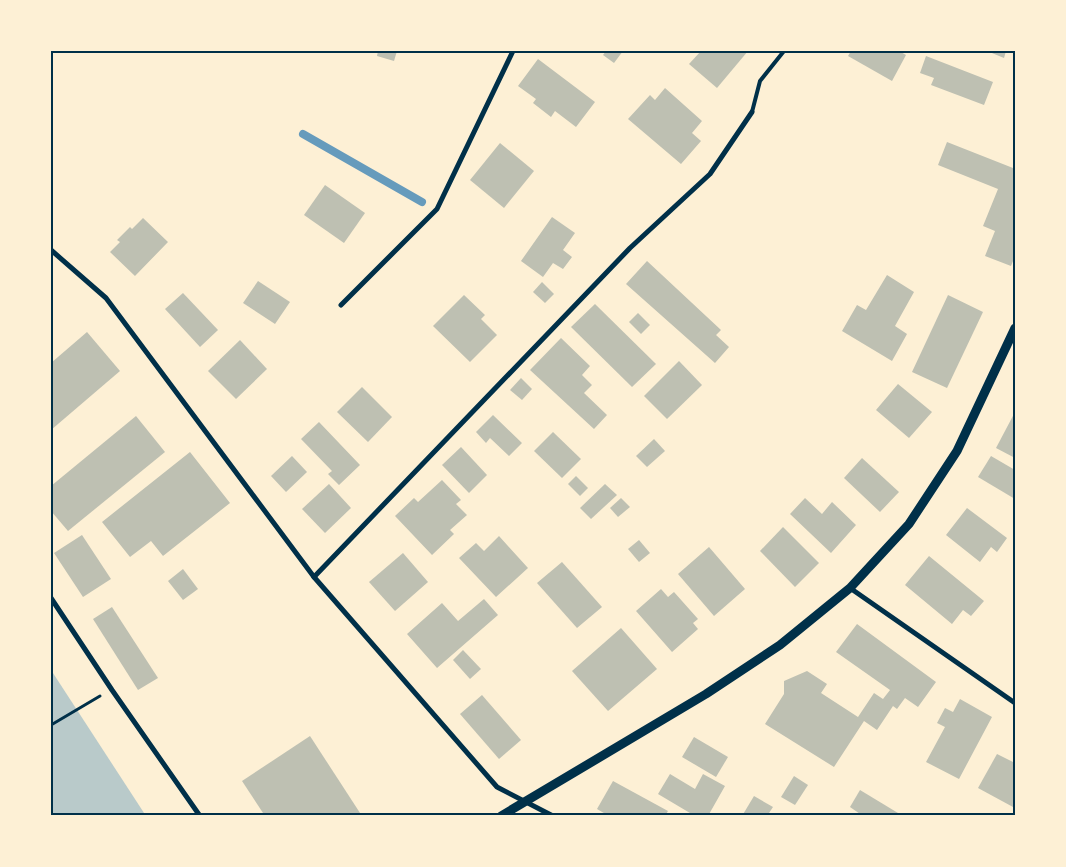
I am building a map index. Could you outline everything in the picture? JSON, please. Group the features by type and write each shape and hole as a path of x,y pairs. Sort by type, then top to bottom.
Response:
{"street":[{"path":"341,305 437,209 513,51"},
{"path":"314,577 630,248 710,174 752,112"},
{"path":"51,250 106,298 314,577 497,787 553,816"},
{"path":"501,816 722,683 780,645 850,588 909,524 957,451 1015,328"},
{"path":"850,588 1015,703"},
{"path":"51,598 112,690 200,816"}],"lane":[{"path":"752,112 760,81 784,51"}],"path":[{"path":"51,725 112,690"}],"shaded area":[{"path":"51,670 146,816 51,816"}],"building":[{"path":"378,51 397,51 394,61 377,56"},
{"path":"606,51 623,51 614,63 603,55"},
{"path":"701,51 748,51 717,88 689,64"},
{"path":"851,51 899,51 906,55 892,81 848,56"},
{"path":"987,51 1006,51 1004,58"},
{"path":"926,56 993,82 984,105 931,85 934,78 920,73"},
{"path":"538,59 595,102 576,127 555,111 551,117 533,103 536,99 518,86"},
{"path":"665,88 702,121 692,133 701,141 681,164 628,119 650,95 655,100"},
{"path":"947,142 1013,168 1015,164 1015,256 1011,266 985,256 995,231 983,226 998,189 938,165"},
{"path":"500,143 534,171 504,208 470,180"},
{"path":"325,185 365,213 344,243 304,215"},
{"path":"552,217 575,233 563,250 572,257 563,269 553,263 543,277 521,261"},
{"path":"143,218 168,242 135,276 110,252 120,242 117,240 130,227 132,229"},
{"path":"647,261 721,330 716,335 729,347 715,363 626,284"},
{"path":"887,275 914,292 895,326 907,334 892,361 842,331 857,305 866,310"},
{"path":"258,281 290,302 275,324 243,303"},
{"path":"542,282 554,294 545,303 533,292"},
{"path":"183,293 218,330 200,347 165,309"},
{"path":"464,295 485,315 481,319 497,335 470,362 433,326"},
{"path":"948,295 983,312 947,388 912,372"},
{"path":"595,304 656,364 632,387 571,327"},
{"path":"638,313 650,325 641,334 629,322"},
{"path":"87,332 120,371 51,430 51,363"},
{"path":"561,338 590,366 582,375 592,385 584,393 607,415 594,429 530,370"},
{"path":"240,340 267,369 236,399 208,371"},
{"path":"679,361 702,385 667,419 644,396"},
{"path":"521,378 532,389 522,400 510,390"},
{"path":"898,384 932,412 909,438 876,410"},
{"path":"362,387 392,417 368,442 337,412"},
{"path":"1015,412 1015,458 996,448"},
{"path":"493,415 522,443 509,456 490,438 486,443 476,432"},
{"path":"136,416 165,452 68,531 51,511 51,486"},
{"path":"319,422 360,465 339,485 328,474 332,471 301,439"},
{"path":"553,432 581,459 562,478 534,451"},
{"path":"654,439 665,451 647,467 636,456"},
{"path":"461,447 487,475 469,493 442,465"},
{"path":"190,452 230,503 163,556 151,541 130,557 102,522"},
{"path":"292,456 307,472 286,492 271,476"},
{"path":"991,456 1015,470 1015,499 978,477"},
{"path":"862,458 899,492 880,512 844,478"},
{"path":"576,476 588,488 580,496 568,484"},
{"path":"442,480 461,500 456,504 467,515 450,530 454,534 432,555 395,516 414,498 418,502"},
{"path":"329,484 351,508 325,533 302,509"},
{"path":"605,484 617,495 591,519 580,508"},
{"path":"621,498 630,507 618,517 610,508"},
{"path":"805,498 822,514 832,502 856,525 831,553 790,514"},
{"path":"967,508 1007,538 997,552 991,547 980,562 946,535"},
{"path":"783,527 819,563 795,587 760,551"},
{"path":"82,535 111,579 83,597 54,553"},
{"path":"499,536 528,568 496,597 459,558 476,543 484,551"},
{"path":"639,540 650,553 639,562 628,549"},
{"path":"709,547 745,589 714,616 678,574"},
{"path":"403,553 428,582 395,611 369,582"},
{"path":"929,556 984,601 971,616 963,610 952,624 905,585"},
{"path":"562,562 602,607 577,628 537,583"},
{"path":"183,569 198,589 183,600 168,581"},
{"path":"661,589 668,597 674,592 698,619 693,623 698,629 672,652 636,611"},
{"path":"484,599 498,615 437,668 407,634 442,603 458,621"},
{"path":"112,607 158,678 138,690 93,619"},
{"path":"857,624 936,682 918,707 905,698 897,709 893,706 877,730 864,721 834,767 765,724 784,694 784,681 807,671 827,684 821,693 858,717 874,693 883,699 890,690 836,652"},
{"path":"621,628 657,669 608,711 572,671"},
{"path":"463,650 481,669 470,679 453,660"},
{"path":"482,695 521,740 499,759 460,714"},
{"path":"960,699 992,717 959,779 926,762 945,727 937,723 945,708 953,712"},
{"path":"310,736 362,816 265,816 242,781"},
{"path":"694,737 728,757 716,777 682,757"},
{"path":"997,754 1015,763 1015,804 1013,807 978,788"},
{"path":"670,774 695,789 703,774 725,786 708,816 695,816 658,794"},
{"path":"794,776 808,785 795,805 781,797"},
{"path":"613,781 668,811 665,816 609,816 597,809"},
{"path":"860,790 898,813 896,816 863,816 850,807"},
{"path":"754,796 773,807 767,816 742,816"}],"waterway":[{"path":"303,134 422,202"}]}
